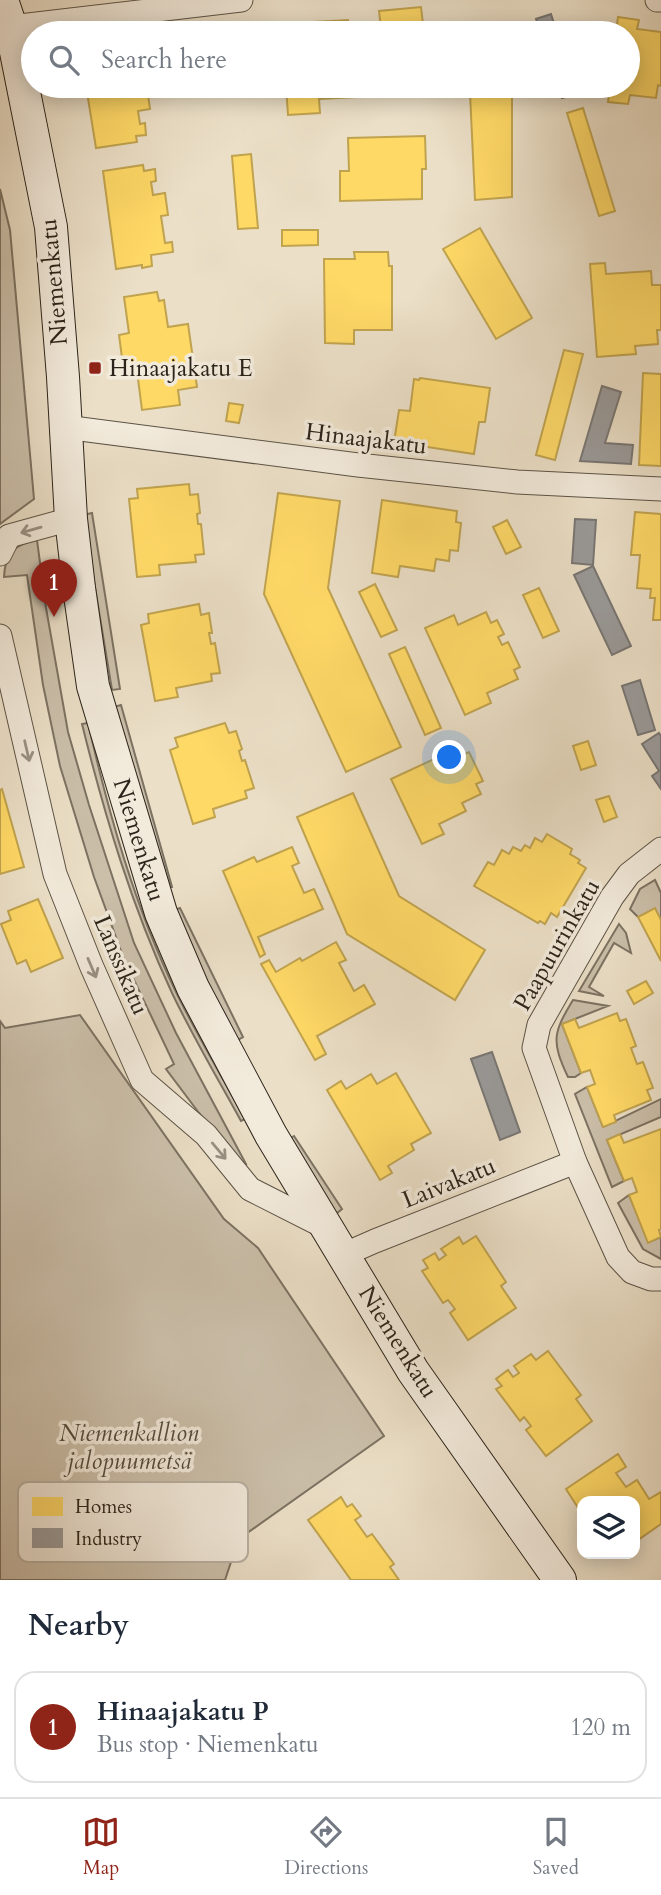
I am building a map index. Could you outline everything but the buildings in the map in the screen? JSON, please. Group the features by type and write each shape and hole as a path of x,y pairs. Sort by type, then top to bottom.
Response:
{"street":[{"path":"6,14 241,0"},
{"name":"Niemenkatu","path":"6,14 21,85"},
{"name":"Niemenkatu","path":"24,98 51,227 71,519 93,686 161,913 193,988 268,1130 413,1371 560,1580"},
{"name":"Hinaajakatu","path":"65,427 358,465 517,482 661,489"},
{"path":"0,554 9,536 71,519"},
{"name":"Lanssikatu","path":"0,636 55,874 91,965 142,1080 206,1135 250,1189 327,1228"},
{"name":"Paapuurinkatu","path":"661,849 629,874 612,897 539,1026 534,1048 575,1161 618,1257 632,1272 651,1279 661,1279"},
{"name":"Laivakatu","path":"343,1255 575,1161"}],"green space":[{"path":"0,189 10,230 34,499 0,524"},
{"path":"92,513 120,689 112,690 83,515"},
{"path":"37,540 68,732 134,943 176,1033 246,1164 241,1165 166,1069 174,1064 124,959 94,877 60,766 43,685 27,575 4,577 6,562 12,551 22,544"},
{"path":"121,705 172,887 164,888 114,707"},
{"path":"88,723 114,826 148,927 184,1008 245,1119 241,1121 180,1009 144,928 100,793 82,724"},
{"path":"655,880 661,893 661,920 638,917 630,909 640,889"},
{"path":"180,908 243,1037 234,1042 171,911"},
{"path":"619,924 626,933 631,953 614,943 589,987 604,996 579,991"},
{"path":"573,1000 608,1006 562,1024 581,1073 568,1077 559,1054 557,1037 561,1021"},
{"name":"Niemenkallion jalopuumetsä","path":"80,1015 224,1219 258,1248 384,1436 248,1532 248,1482 18,1482 18,1562 231,1562 225,1580 0,1580 0,1021 5,1028"},
{"path":"587,1087 603,1127 661,1099 661,1117 607,1140 624,1181 612,1187 575,1094"},
{"path":"294,1136 342,1209 336,1214 287,1140"},
{"path":"629,1195 649,1242 661,1237 661,1259 643,1249 618,1203"}],"place":[{"name":"Hinaajakatu E","path":"95,368"},
{"name":"Hinaajakatu P","path":"54,617"}]}
